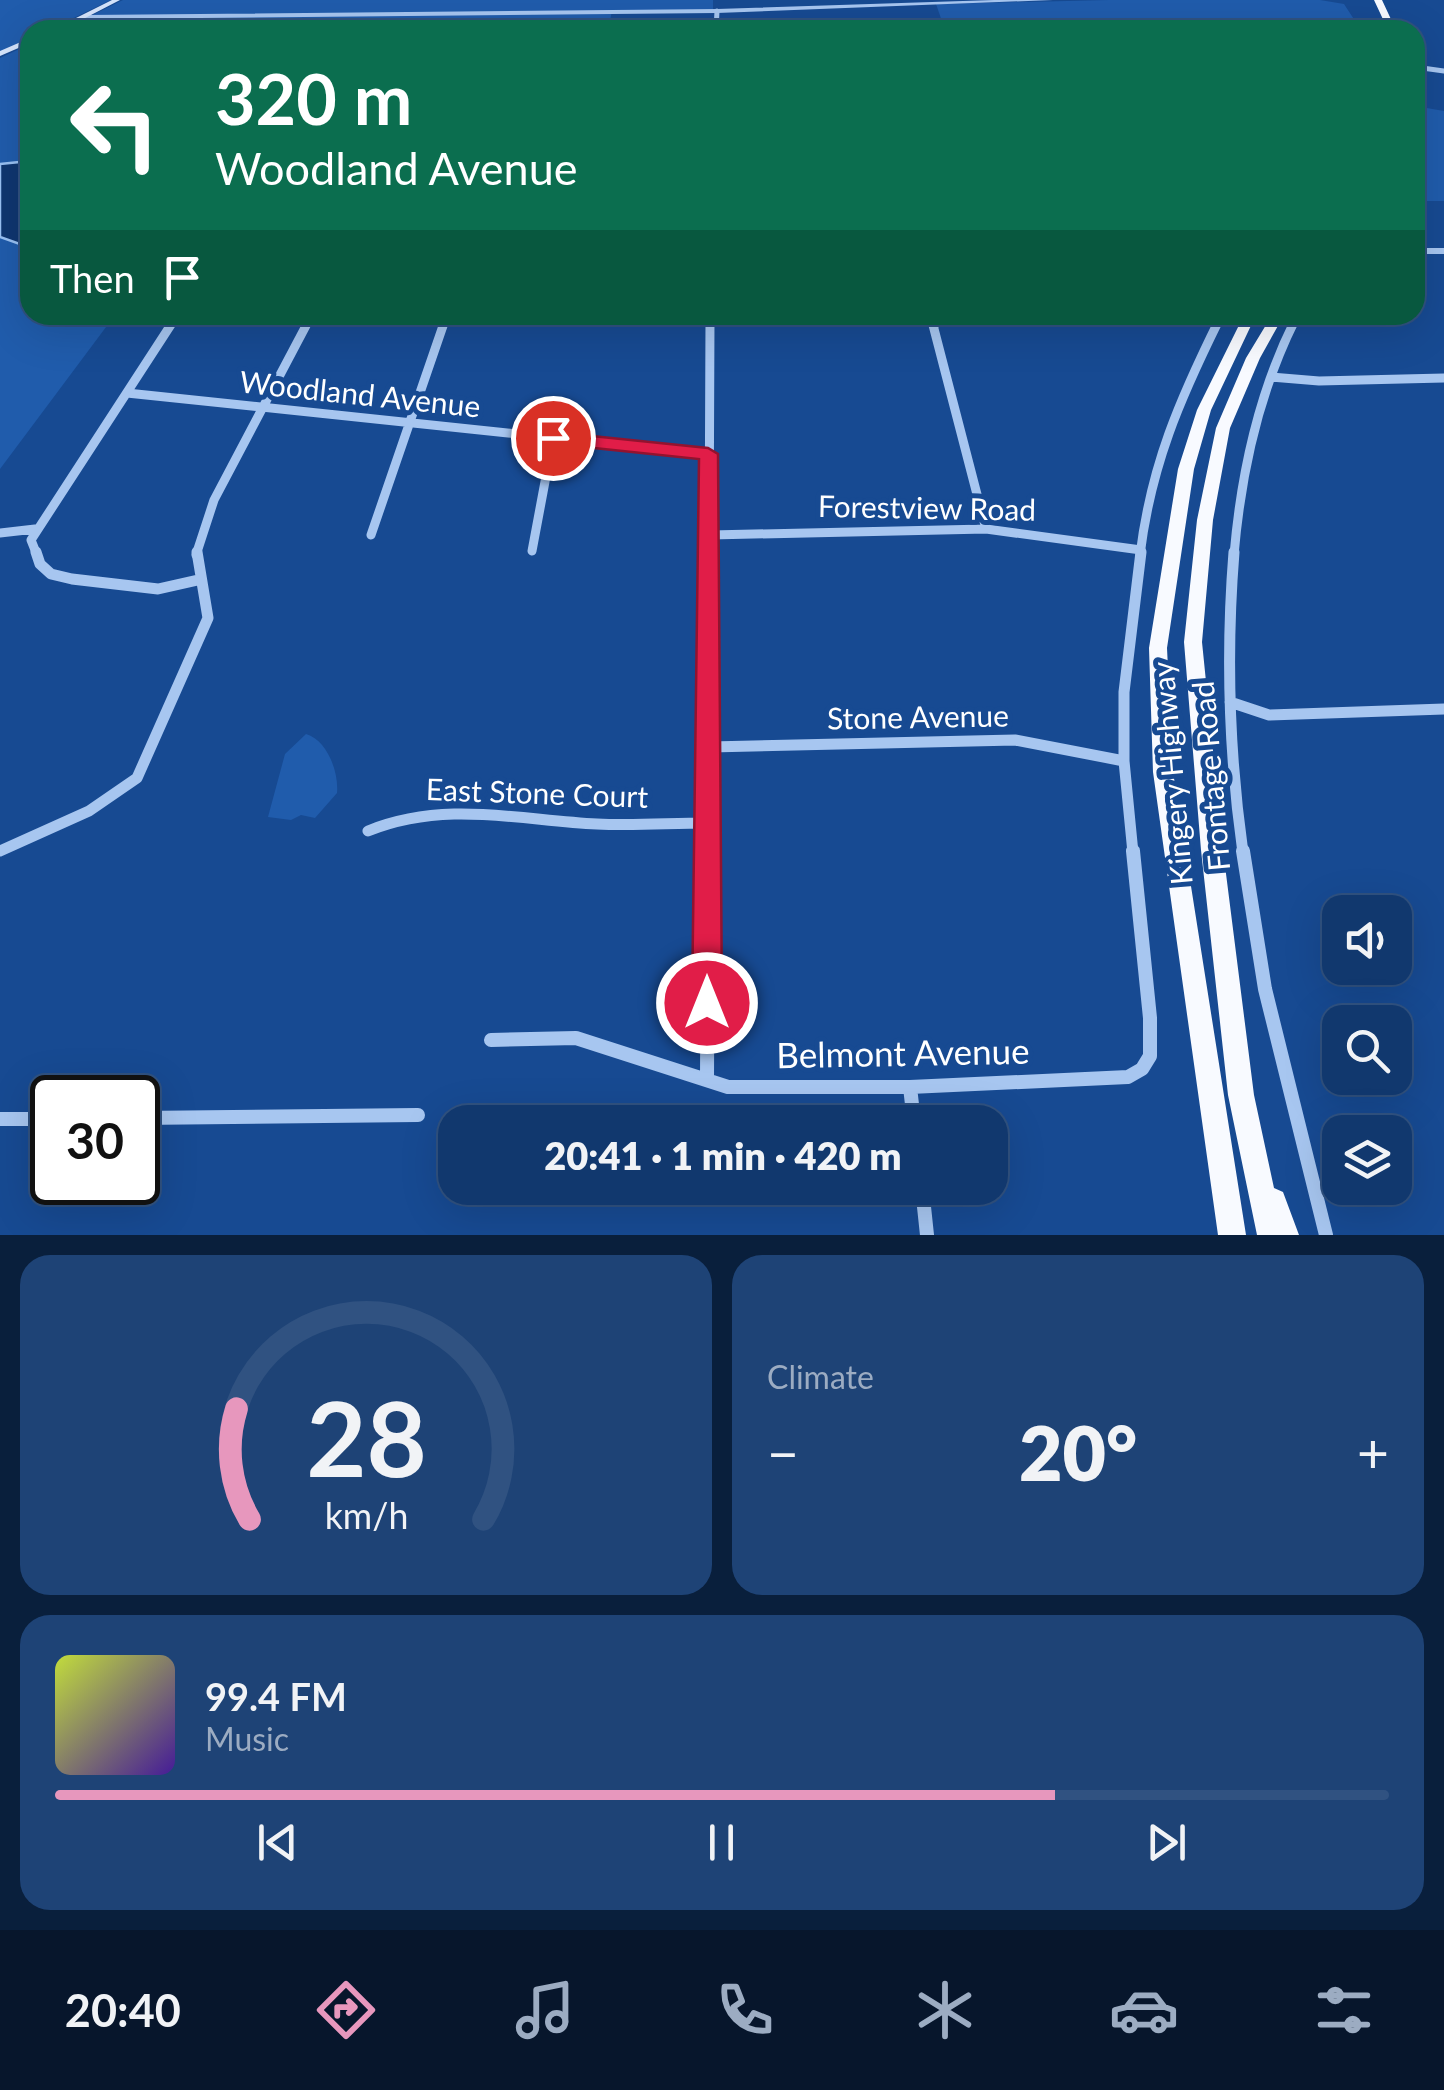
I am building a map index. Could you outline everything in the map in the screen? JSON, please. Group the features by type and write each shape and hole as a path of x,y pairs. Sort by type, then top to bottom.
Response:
{"highway":[{"name":"Kingery Highway","path":"1232,1235 1163,772 1158,648 1186,469 1204,410 1245,325"},
{"name":"Kingery Highway","path":"1271,1235 1240,1095 1193,642 1205,520 1223,428 1253,358 1272,325"},
{"path":"1240,1095 1285,1235"}],"main road":[{"path":"79,20 117,0"}],"street":[{"path":"86,17 717,11 796,4 1050,0"},
{"path":"717,11 717,20"},
{"path":"172,325 32,540 36,554 51,574 158,590 198,580"},
{"path":"0,851 91,812 117,797 137,778 208,618 209,606 198,580 196,560 200,537 307,325"},
{"path":"371,535 444,325"},
{"path":"708,1080 710,325"},
{"path":"932,325 986,529"},
{"path":"1124,761 1124,692 1145,516 1175,408 1217,325"},
{"name":"Frontage Road","path":"1294,325 1259,412 1238,508 1226,652 1237,824 1258,956 1291,1111 1326,1235"},
{"path":"1271,377 1318,381 1444,378"},
{"name":"Woodland Avenue","path":"127,393 708,454"},
{"path":"532,551 553,438"},
{"path":"0,533 36,529"},
{"name":"Forestview Road","path":"710,534 986,529 1038,533 1141,550"},
{"path":"1230,702 1269,715 1444,709"},
{"name":"Stone Avenue","path":"710,747 1014,740 1124,761"},
{"name":"Belmont Avenue","path":"491,1040 576,1038 728,1086 910,1086 1128,1077 1142,1069 1150,1056 1150,1018 1124,761"},
{"name":"East Stone Court","path":"368,832 397,819 426,814 512,813 604,824 706,823"},
{"path":"910,1086 912,1105"},
{"path":"160,1118 418,1114"},
{"path":"0,1119 30,1119"},
{"path":"924,1205 927,1235"}],"shaded area":[{"path":"0,0 111,0 70,20 20,20 20,44 0,53"},
{"path":"123,0 713,0 713,10 612,11 610,20 82,20"},
{"path":"1320,0 1344,4 1354,20 942,20 936,4"},
{"path":"20,49 20,325 108,325 0,469 0,58"},
{"path":"1425,108 1444,111 1444,201 1425,201"},
{"path":"20,162 20,244 0,237 0,164"},
{"path":"306,734 320,743 330,758 337,793 315,818 268,817 285,754"}],"route":[{"path":"553,438 708,454 707,1003"}]}
